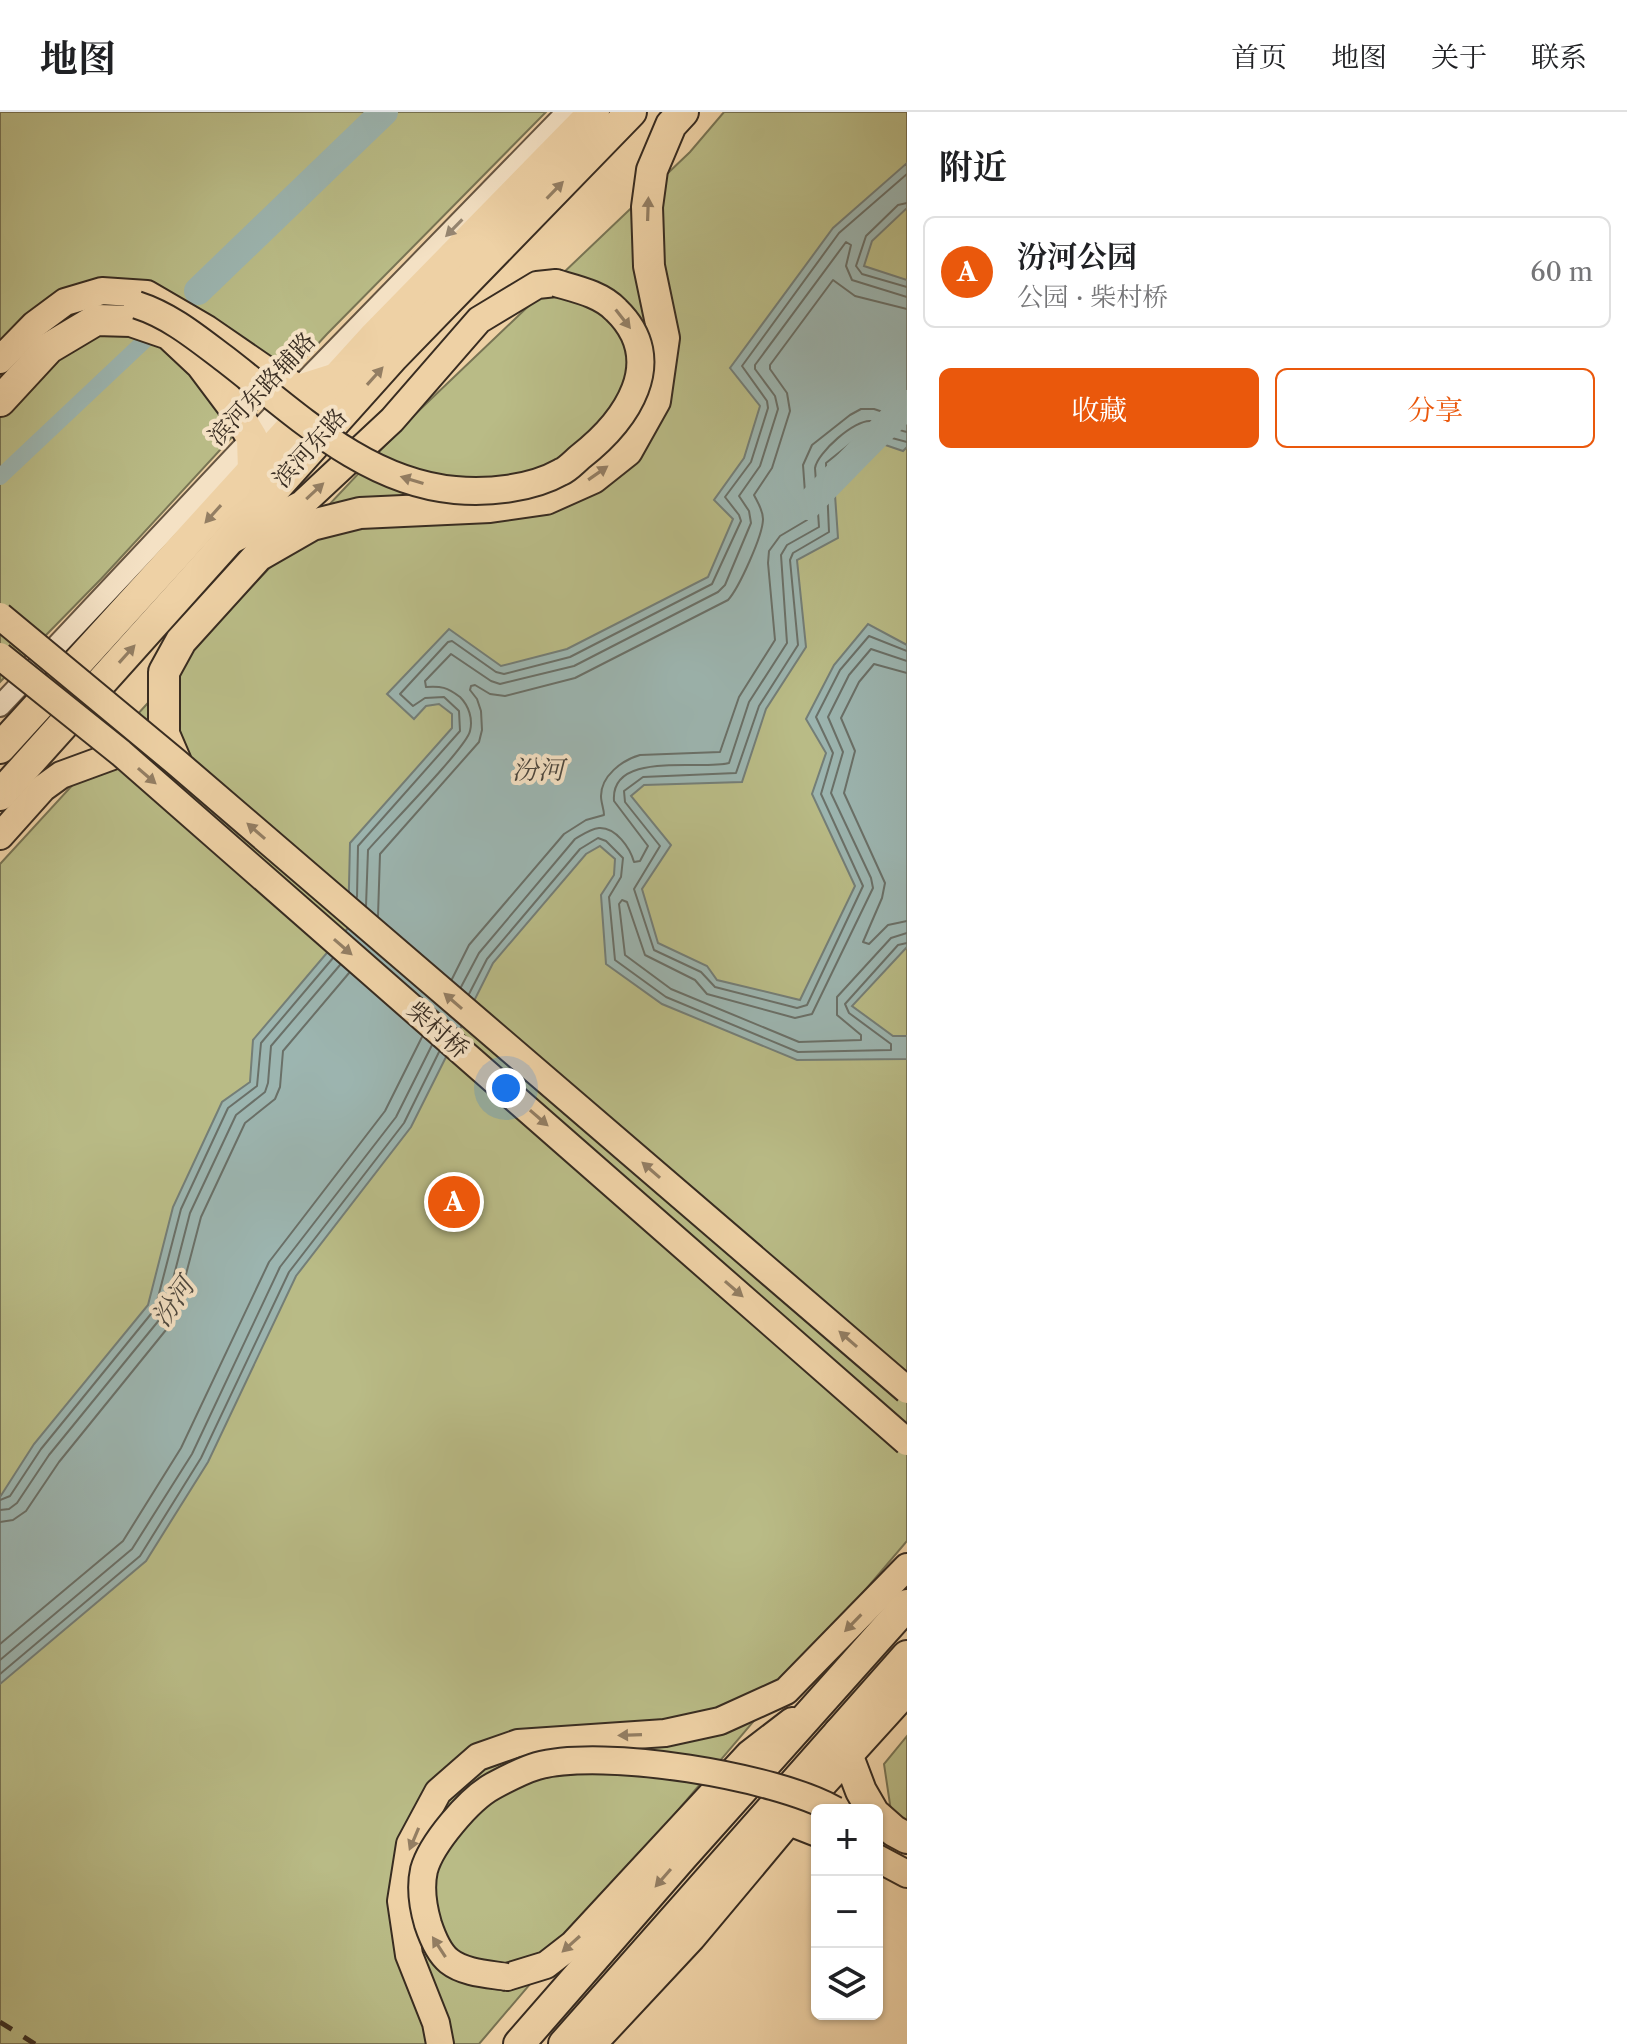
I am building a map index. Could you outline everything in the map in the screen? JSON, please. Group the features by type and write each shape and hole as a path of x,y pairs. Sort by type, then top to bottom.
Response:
{"highway":[{"name":"滨河东路","path":"0,748 340,375 594,112"},
{"name":"滨河东路","path":"0,795 393,357 631,112"},
{"path":"176,762 164,734 164,672 181,641 258,556 312,525 360,513 490,507 546,499 593,478 627,451 655,401 664,338 649,266 647,207 652,170 671,125 683,112"},
{"path":"0,401 49,348 96,320 131,321 169,334 201,364 252,438 253,470"},
{"path":"519,2044 907,1605"},
{"path":"564,2044 844,1745 907,1656"},
{"path":"844,1745 869,1804"},
{"path":"883,1821 907,1838"}],"main road":[{"path":"0,379 54,326 93,306 137,305 158,312 193,334 313,429 368,463 409,481 453,490 505,491 561,473 599,443 623,416 640,379 638,338 616,309 587,292 556,283 537,285 479,320 392,420 302,504 224,544"},
{"path":"0,360 34,325 65,302 102,291 147,294 299,388 340,375"},
{"name":"柴村桥","path":"0,616 176,762 907,1390"},
{"name":"柴村桥","path":"0,656 121,753 907,1442"},
{"path":"0,836 43,788 61,775 121,753"},
{"path":"440,2044 436,2023 409,1955 401,1901 410,1844 438,1792 478,1757 518,1743 665,1733 720,1721 786,1691 907,1567"},
{"path":"593,2044 692,1938 789,1822 844,1745 907,1692"},
{"path":"824,1804 811,1797 728,1777 702,1771 623,1761 580,1761 537,1766 490,1787 460,1815 440,1840 424,1869 422,1905 432,1937 448,1961 471,1972 507,1977 546,1965 573,1944 728,1777 749,1754 827,1695"},
{"path":"789,1822 811,1831"},
{"path":"883,1837 907,1850"},
{"path":"883,1861 907,1874"}],"street":[{"name":"滨河东路辅路","path":"0,706 299,388 567,112"}],"green space":[{"path":"0,112 546,112 327,334 101,579 0,682"},
{"path":"724,112 907,112 907,1541 479,2044 0,2044 0,864 180,668 194,648 409,420 690,152"},
{"path":"907,1736 907,1820 891,1811 884,1764"}],"water":[{"path":"907,163 907,208 872,241 864,266 907,280 907,447 903,451 868,439 833,466 838,538 797,560 806,647 766,709 742,782 644,785 631,796 671,845 642,889 658,943 707,966 717,980 800,1000 855,886 812,794 826,753 806,719 834,665 868,624 907,645 907,947 852,1006 893,1036 907,1036 907,1059 797,1060 662,1004 606,964 601,895 614,875 615,859 600,846 586,854 493,963 411,1127 296,1276 208,1462 146,1561 0,1684 0,1497 34,1444 148,1305 173,1207 222,1102 250,1082 253,1040 348,928 350,843 452,728 452,714 439,704 426,706 414,719 387,694 449,629 501,666 567,649 708,577 733,519 714,500 744,458 760,406 730,368 833,228"}],"waterway":[{"path":"198,291 384,112"},
{"path":"0,477 156,330"},
{"name":"汾河","path":"807,506 907,404"}],"railway":[{"path":"0,2022 35,2044"}],"place":[{"name":"汾河公园","path":"454,1202"}]}
